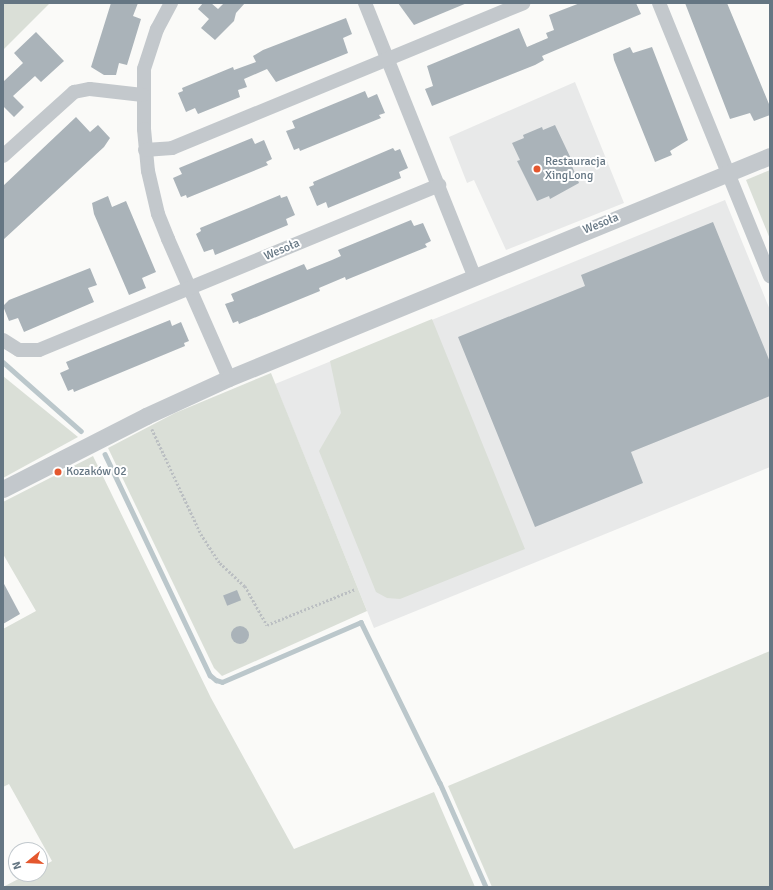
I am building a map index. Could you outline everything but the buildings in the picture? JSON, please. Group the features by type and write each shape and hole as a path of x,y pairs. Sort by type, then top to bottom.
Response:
{"street":[{"path":"171,3 157,29 144,69 143,95 145,150 158,214 229,378"},
{"path":"365,3 388,57 474,276"},
{"path":"145,150 172,148 388,57 523,3"},
{"path":"659,3 770,276"},
{"path":"3,156 74,92 90,89 143,95"},
{"name":"Wesoła","path":"3,489 56,460 146,416 229,378 474,276 770,156"},
{"name":"Wesoła","path":"3,340 19,350 39,350 439,185"}],"path":[{"path":"146,416 201,534 220,563 245,586 267,625 355,589"}],"shaded area":[{"path":"3,3 50,3 3,50"},
{"path":"575,82 624,203 506,250 474,180 467,183 449,137"},
{"path":"770,170 770,239 746,180"},
{"path":"725,200 770,310 770,467 374,628 275,384"},
{"path":"432,319 525,549 400,599 387,598 376,592 319,451 341,413 330,361"},
{"path":"271,373 367,611 222,676 214,668 108,448 175,413"},
{"path":"3,376 78,437 3,478"},
{"path":"93,456 211,698 294,849 434,792 475,887 3,887 13,882 48,882 48,863 52,861 48,854 48,842 41,842 9,784 3,787 3,629 36,611 3,554 3,502"},
{"path":"770,651 770,887 492,887 448,786"}],"waterway":[{"path":"3,362 81,431"},
{"path":"105,454 210,675 216,680 222,682 361,622 440,783 486,887"}],"place":[{"name":"Restauracja XingLong","path":"537,169"},
{"name":"Kozaków 02","path":"58,472"}]}
